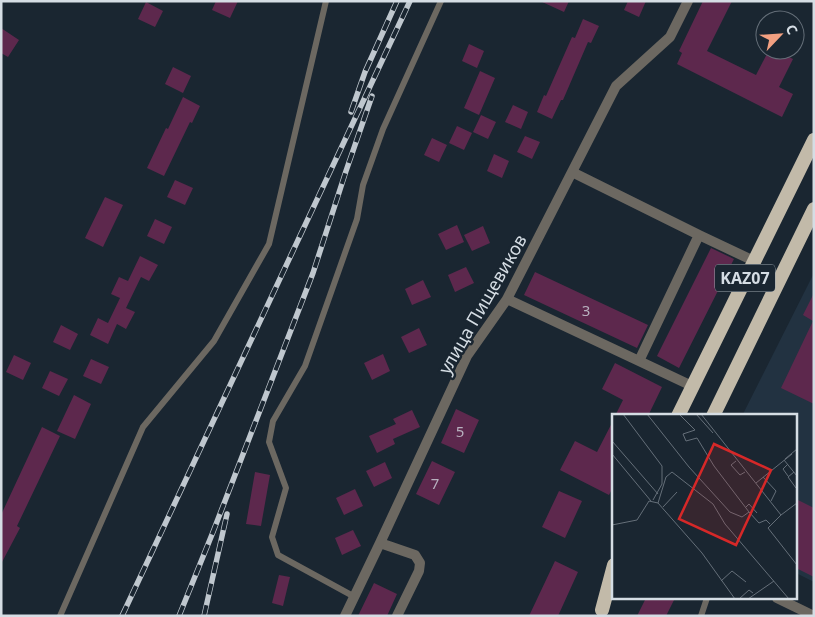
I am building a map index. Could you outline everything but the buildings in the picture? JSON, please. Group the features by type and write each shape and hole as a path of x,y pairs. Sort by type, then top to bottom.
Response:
{"highway":[{"name":"KAZ07","path":"679,414 814,140"},
{"name":"KAZ07","path":"714,414 814,210"},
{"path":"600,613 612,571"},
{"path":"600,613 612,597"}],"street":[{"name":"улица Пищевиков","path":"345,616 467,356 507,299 616,86 670,37 688,1"},
{"path":"572,172 754,261"},
{"path":"639,361 700,235"},
{"path":"507,299 692,386"},
{"path":"380,543 415,556 420,563 420,571 397,616"},
{"path":"781,600 814,616"}],"lane":[{"path":"60,616 143,427 214,341 269,244 326,1"},
{"path":"353,596 278,555 272,537 286,488 269,442 274,421 305,366 357,219 363,185 384,129 441,1"},
{"path":"701,616 706,600"}],"shaded area":[{"path":"814,273 814,582 798,574 798,414 743,414"}],"railway":[{"path":"351,112 365,72 397,1"},
{"path":"122,616 410,1"},
{"path":"179,616 313,273 372,96"},
{"path":"204,616 227,514"}]}
